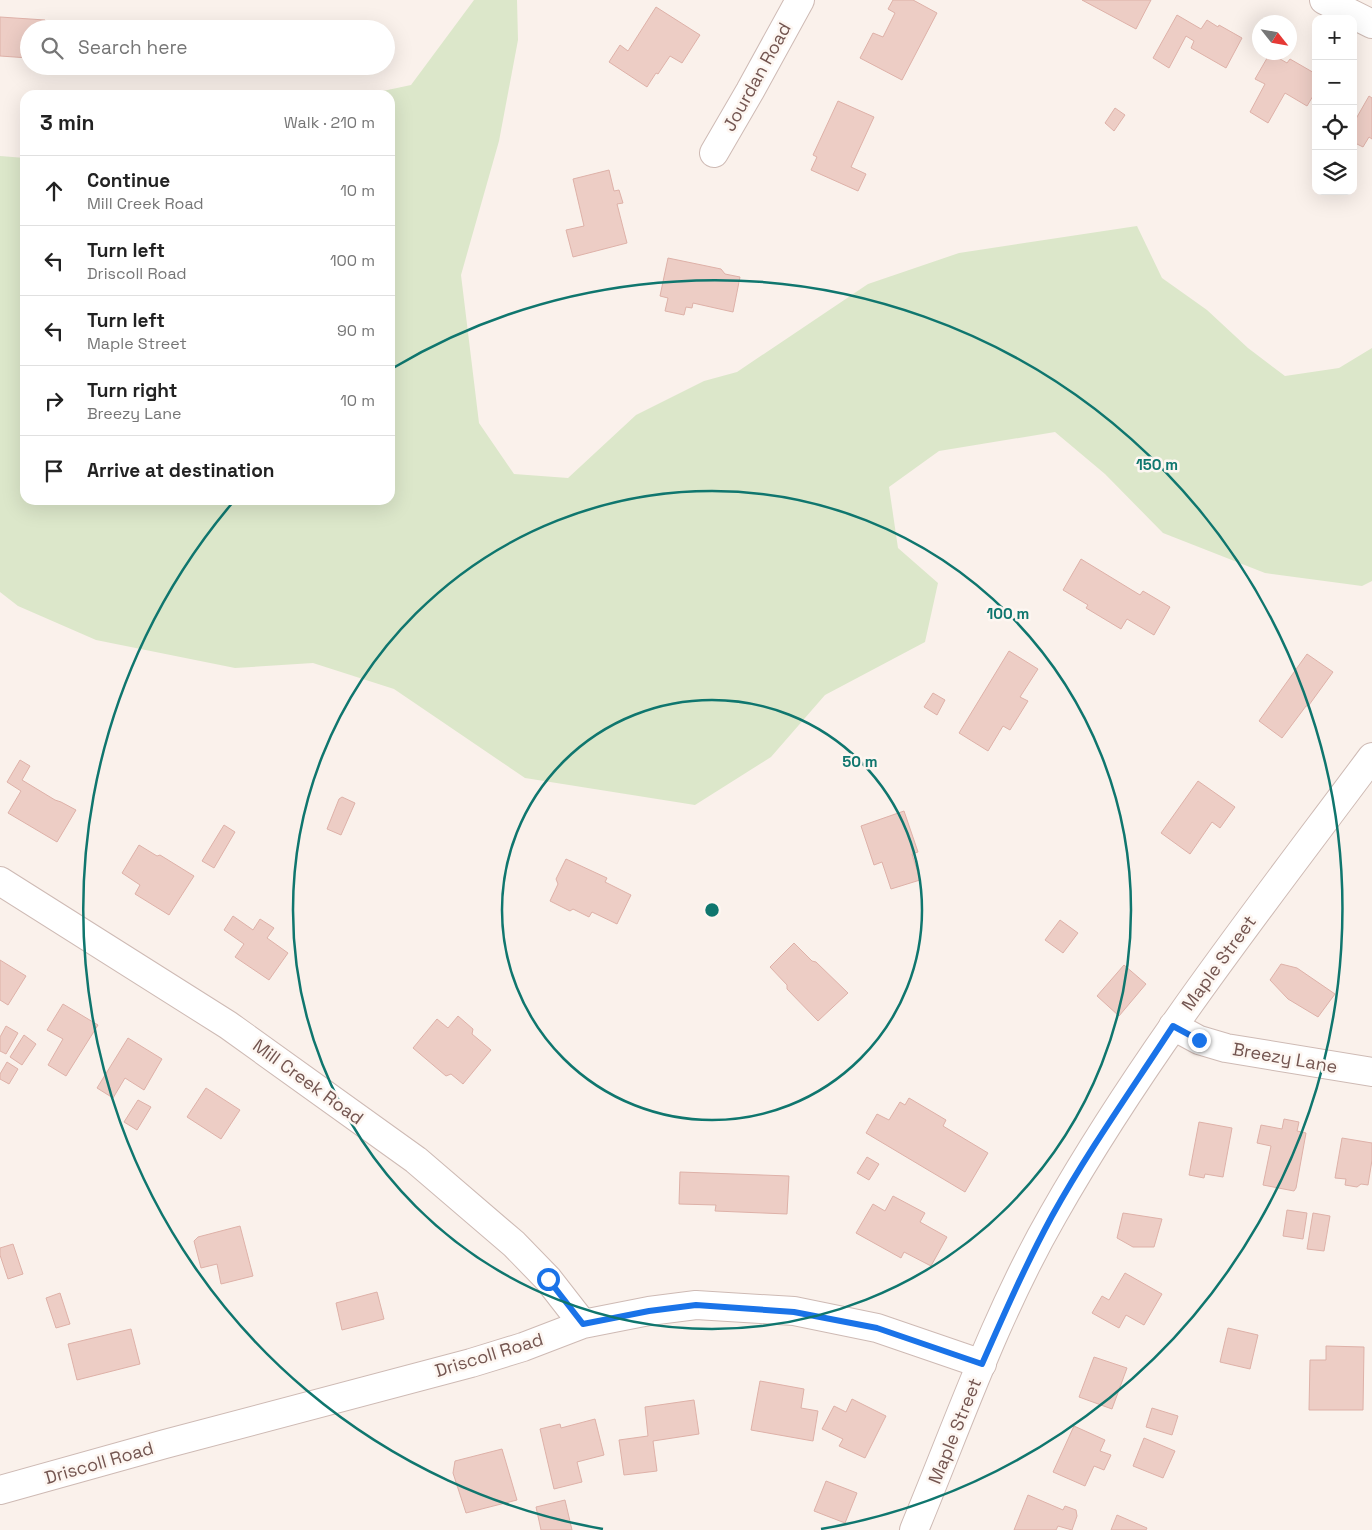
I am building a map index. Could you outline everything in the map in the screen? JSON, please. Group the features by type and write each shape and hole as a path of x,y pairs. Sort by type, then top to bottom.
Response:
{"street":[{"name":"Jourdan Road","path":"714,154 800,0"},
{"path":"1324,0 1372,24"},
{"name":"Maple Street","path":"914,1530 1015,1289 1053,1215 1108,1124 1173,1026 1372,757"},
{"name":"Mill Creek Road","path":"0,881 228,1025 416,1160 514,1244 548,1279 583,1324"},
{"name":"Breezy Lane","path":"1173,1026 1199,1040 1226,1048 1372,1072"},
{"name":"Driscoll Road","path":"0,1490 470,1363 523,1347 583,1324 649,1311 696,1305 794,1312 877,1328 982,1364"}],"green space":[{"path":"474,0 517,0 518,40 499,141 461,275 479,423 514,474 568,478 636,415 704,381 737,372 868,284 959,253 1137,226 1162,278 1207,310 1248,348 1285,376 1339,368 1372,348 1372,581 1362,586 1265,573 1163,533 1105,474 1055,432 939,451 889,487 898,548 938,583 925,642 825,695 771,757 695,805 525,778 394,689 313,663 235,668 96,640 18,606 0,592 0,156 20,158 20,505 395,505 395,90 388,90 411,85"}],"building":[{"path":"893,0 913,0 937,13 902,80 860,58 873,33 883,37 895,13 888,9"},
{"path":"1082,0 1151,0 1136,29"},
{"path":"656,7 700,35 682,63 670,56 647,87 609,62 620,45 628,51"},
{"path":"1177,15 1201,29 1207,20 1242,38 1226,68 1191,48 1194,41 1186,36 1169,68 1153,58"},
{"path":"0,17 45,20 20,20 20,57 0,56"},
{"path":"1266,60 1282,60 1287,63 1292,60 1312,72 1312,98 1307,106 1285,93 1268,123 1250,112 1265,84 1255,79"},
{"path":"1369,96 1372,98 1372,139 1369,137 1363,147 1357,144 1357,117"},
{"path":"838,101 874,117 851,167 866,174 858,191 811,170 817,157 813,155"},
{"path":"1115,108 1125,115 1114,131 1105,123"},
{"path":"609,170 614,191 619,190 623,203 617,204 627,243 573,257 566,230 584,226 573,179"},
{"path":"668,258 721,269 725,274 740,277 733,312 693,303 692,308 686,307 684,315 665,311 668,298 660,296"},
{"path":"1081,559 1140,595 1143,591 1170,607 1154,635 1127,619 1121,629 1086,608 1088,605 1063,590"},
{"path":"1009,651 1038,669 1020,697 1028,701 1010,730 1003,726 988,751 959,733"},
{"path":"1307,654 1333,672 1282,738 1259,721"},
{"path":"933,693 945,700 937,715 924,707"},
{"path":"20,760 30,766 22,780 76,810 57,842 8,813 21,791 7,782"},
{"path":"1198,781 1235,807 1220,828 1212,822 1190,854 1161,833"},
{"path":"342,797 355,803 341,835 327,829 339,799"},
{"path":"904,811 918,852 912,854 920,880 891,889 882,862 874,865 861,826"},
{"path":"224,825 235,832 214,868 202,861"},
{"path":"139,845 157,856 160,855 194,876 169,915 135,894 140,885 122,873"},
{"path":"566,859 607,878 605,882 631,895 617,924 592,912 589,917 573,909 570,911 550,901 558,884 556,879"},
{"path":"233,916 253,930 260,919 274,928 267,938 288,953 269,980 235,957 244,944 224,930"},
{"path":"1060,920 1078,933 1063,953 1045,940"},
{"path":"794,943 848,993 818,1021 787,989 787,985 770,967"},
{"path":"0,960 26,976 8,1005 0,1000"},
{"path":"1281,964 1297,968 1335,994 1318,1017 1288,999 1270,980"},
{"path":"1124,965 1146,984 1119,1016 1097,996"},
{"path":"63,1004 98,1025 66,1076 48,1065 63,1039 47,1030"},
{"path":"458,1016 473,1029 472,1034 491,1050 463,1084 451,1074 446,1076 413,1048 437,1019 448,1028"},
{"path":"6,1026 18,1033 6,1054 0,1051 0,1037"},
{"path":"24,1035 36,1044 22,1065 10,1057"},
{"path":"128,1038 162,1059 144,1090 125,1078 113,1098 97,1088"},
{"path":"7,1062 18,1069 9,1084 0,1079 0,1074"},
{"path":"206,1088 240,1110 221,1139 187,1117"},
{"path":"909,1098 946,1120 943,1126 988,1153 965,1192 866,1133 877,1114 889,1120 900,1102 905,1105"},
{"path":"138,1100 151,1107 137,1130 124,1122"},
{"path":"1284,1119 1299,1122 1297,1131 1306,1133 1294,1191 1263,1185 1271,1146 1257,1143 1261,1125 1282,1129"},
{"path":"1199,1122 1232,1128 1223,1177 1205,1174 1204,1178 1189,1175"},
{"path":"1342,1138 1372,1143 1372,1160 1368,1185 1361,1184 1357,1187 1345,1185 1346,1179 1335,1178"},
{"path":"867,1157 879,1164 869,1180 857,1173"},
{"path":"680,1172 789,1176 787,1214 715,1211 716,1205 679,1204"},
{"path":"893,1196 925,1213 920,1222 947,1237 931,1266 904,1252 901,1258 856,1233 873,1204 885,1211"},
{"path":"1287,1210 1307,1213 1303,1239 1283,1236"},
{"path":"1123,1213 1162,1219 1154,1247 1133,1247 1117,1238"},
{"path":"1313,1213 1330,1216 1324,1251 1307,1249"},
{"path":"240,1226 253,1276 221,1284 217,1264 201,1268 194,1241 198,1237"},
{"path":"13,1244 23,1274 8,1279 0,1255 0,1248"},
{"path":"1125,1273 1162,1294 1144,1325 1126,1315 1119,1328 1092,1313 1102,1296 1109,1300"},
{"path":"377,1292 384,1319 342,1330 336,1303"},
{"path":"60,1293 70,1324 56,1328 46,1298"},
{"path":"1228,1328 1258,1335 1250,1369 1220,1362"},
{"path":"131,1329 140,1364 77,1380 68,1344"},
{"path":"1326,1346 1364,1347 1363,1410 1309,1410 1310,1360 1326,1360"},
{"path":"1094,1357 1127,1368 1112,1409 1079,1397"},
{"path":"760,1381 804,1389 801,1408 818,1411 813,1441 751,1430"},
{"path":"852,1399 886,1416 865,1458 839,1446 843,1439 822,1429 834,1406 846,1412"},
{"path":"694,1400 699,1434 653,1441 657,1471 624,1475 619,1440 648,1436 645,1407"},
{"path":"1152,1408 1178,1416 1172,1435 1146,1427"},
{"path":"595,1419 604,1455 577,1462 582,1482 554,1489 540,1429 560,1424 561,1428"},
{"path":"1074,1426 1105,1440 1100,1451 1111,1455 1104,1470 1094,1466 1085,1486 1053,1472"},
{"path":"1144,1438 1175,1451 1163,1478 1133,1466"},
{"path":"502,1449 517,1500 466,1513 453,1473 455,1461"},
{"path":"826,1481 857,1493 845,1523 814,1511"},
{"path":"1028,1495 1063,1510 1065,1506 1076,1510 1077,1516 1072,1530 1058,1526 1056,1530 1014,1530"},
{"path":"565,1500 572,1530 541,1530 536,1507"},
{"path":"1117,1515 1147,1528 1146,1530 1111,1530"}],"route":[{"path":"548,1279 583,1324 649,1311 696,1305 794,1312 877,1328 982,1364 1015,1289 1053,1215 1108,1124 1173,1026 1199,1040"}]}
